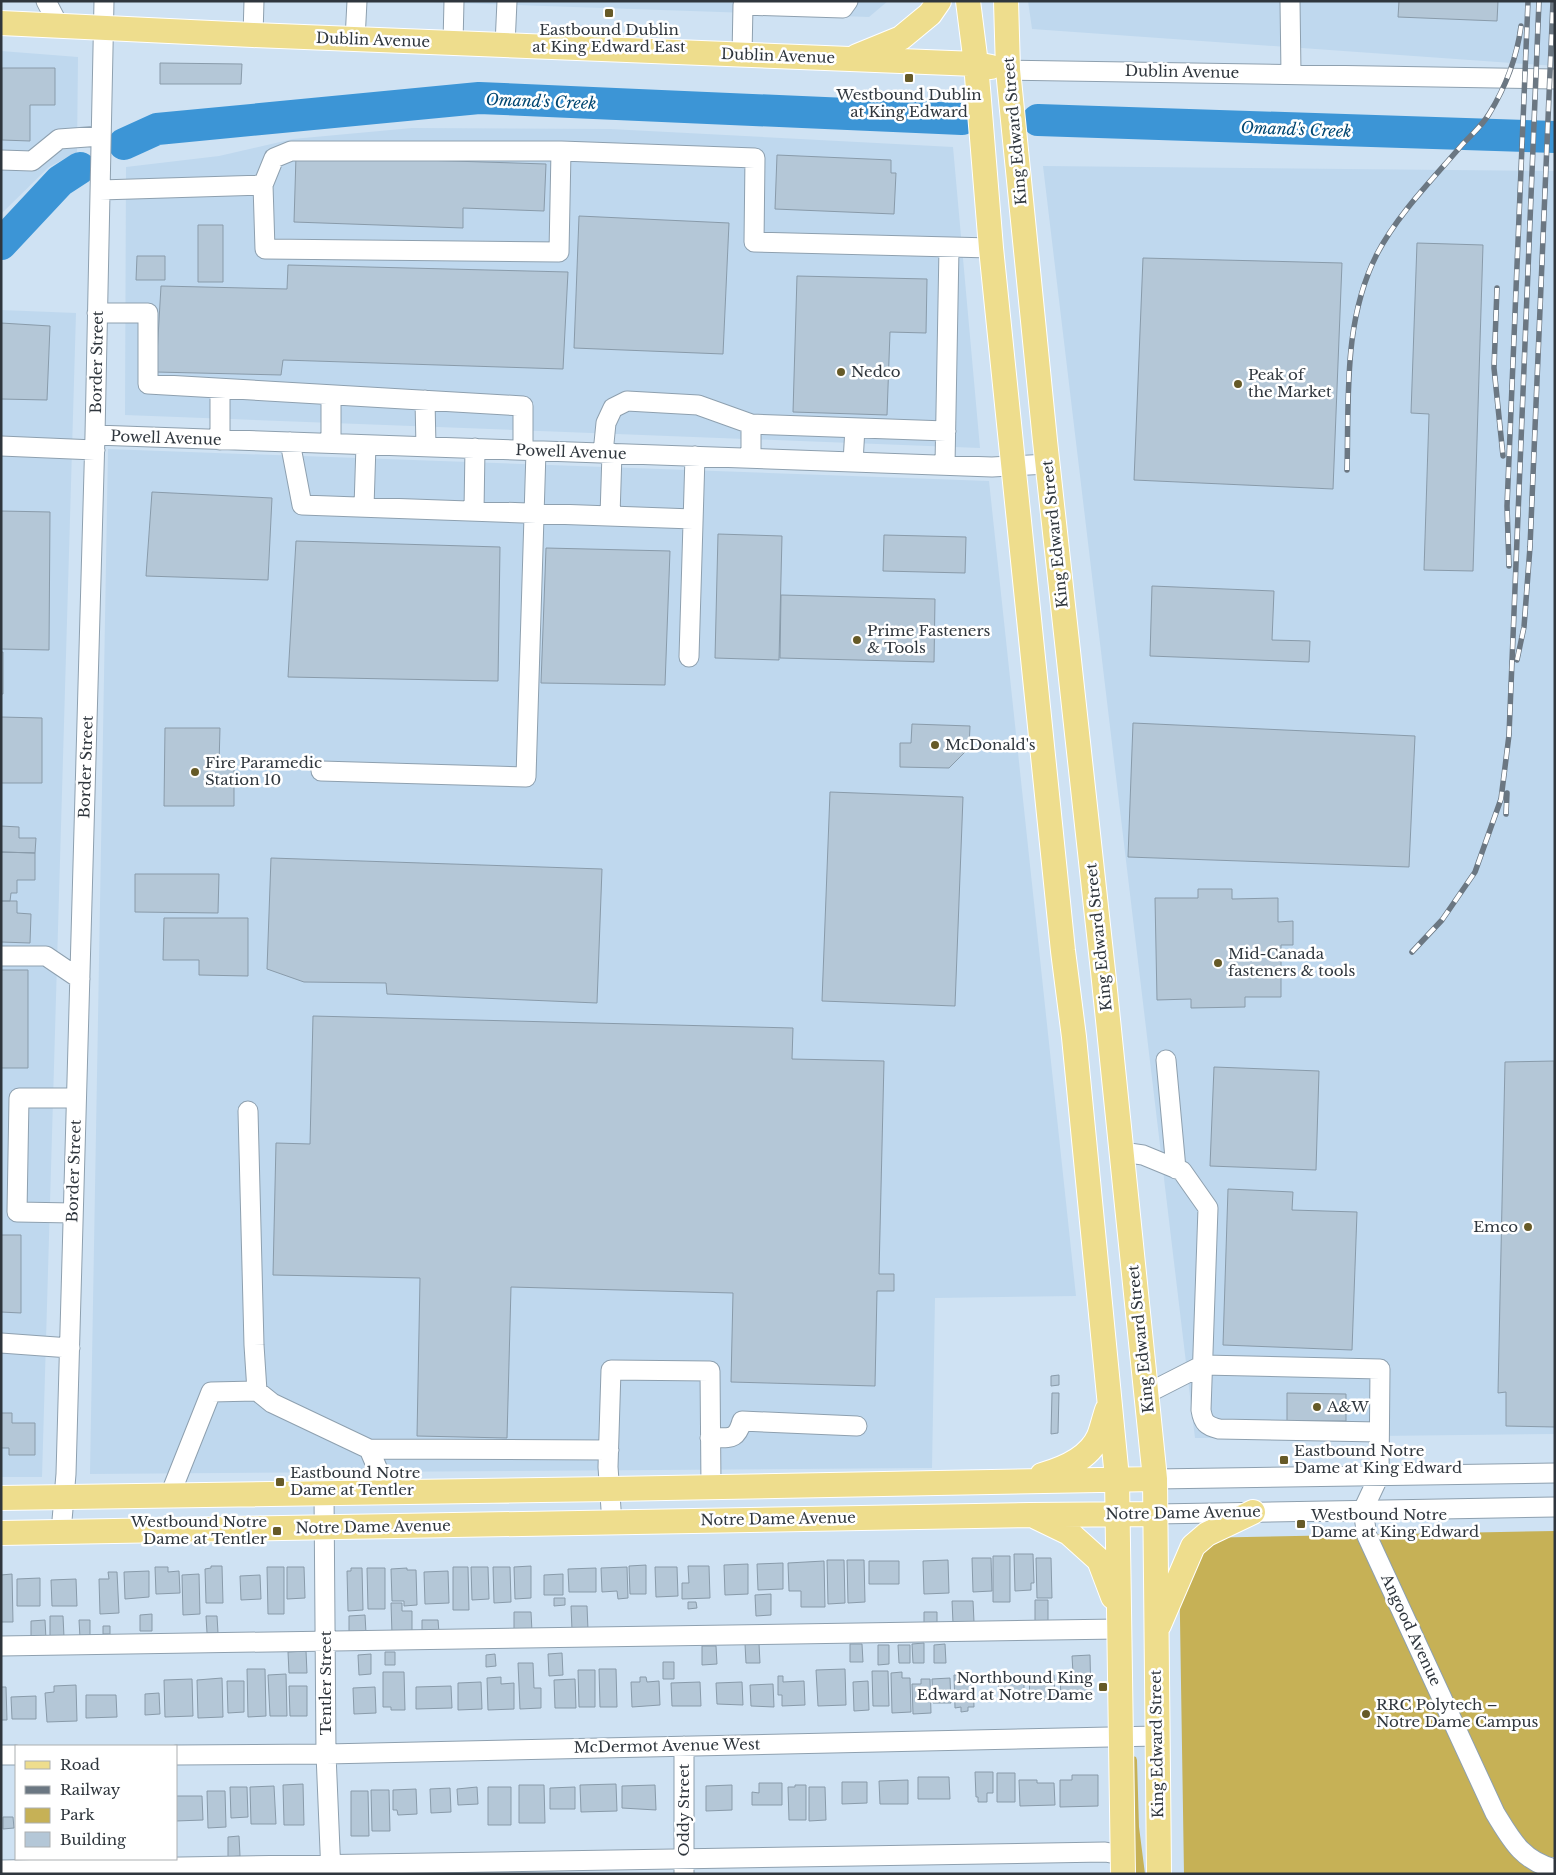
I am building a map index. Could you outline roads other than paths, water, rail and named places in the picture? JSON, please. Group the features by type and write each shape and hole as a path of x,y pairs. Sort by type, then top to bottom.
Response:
{"main road":[{"path":"851,59 902,38 930,14 939,1"},
{"path":"968,1 976,64 991,248 1074,1037 1117,1478 1119,1514 1122,1864"},
{"name":"King Edward Street","path":"1006,1 1008,70 1047,464 1122,1152 1155,1478 1155,1633 1159,1874"},
{"name":"Dublin Avenue","path":"1,23 355,40 976,64 1008,70"},
{"path":"995,276 1028,273"},
{"path":"1037,695 1072,692"},
{"path":"1019,1482 1064,1469 1087,1452 1098,1438 1109,1404"},
{"path":"1,1498 1019,1482 1155,1478"},
{"path":"1155,1633 1194,1546 1207,1534 1253,1512"},
{"name":"Notre Dame Avenue","path":"1,1533 1156,1514"},
{"path":"1030,1515 1069,1533 1099,1560 1108,1580 1119,1624"}],"street":[{"path":"46,1 58,26"},
{"name":"Border Street","path":"61,1532 65,1496 70,1348 95,443 104,1"},
{"path":"253,35 254,1"},
{"path":"355,40 356,1"},
{"path":"454,1 454,43"},
{"path":"505,45 507,1"},
{"path":"742,55 742,4 843,8 848,1"},
{"path":"1290,1 1291,74"},
{"name":"Dublin Avenue","path":"1008,70 1555,79"},
{"path":"1,160 32,161 59,139 101,136"},
{"path":"561,151 559,252 264,249 263,185 274,158 291,150 561,151 755,158 754,242 991,248"},
{"path":"100,190 263,185"},
{"path":"945,465 949,248"},
{"path":"98,313 148,313 148,384 523,406 530,450 535,513 526,777 321,771"},
{"path":"220,389 220,440"},
{"path":"331,395 331,443"},
{"path":"425,400 426,447"},
{"path":"610,516 606,422 613,408 627,401 698,405 751,424 946,430"},
{"path":"751,424 751,458"},
{"path":"853,462 855,428"},
{"name":"Powell Avenue","path":"1,446 220,440 945,465 1014,466 1047,464"},
{"path":"290,442 302,505 693,519"},
{"path":"364,507 366,445"},
{"path":"474,511 475,448"},
{"path":"689,657 694,456"},
{"path":"1,956 46,956 80,979"},
{"path":"1166,1060 1176,1169"},
{"path":"73,1213 9,1212 10,1098 76,1098"},
{"path":"248,1111 254,1345 257,1391"},
{"path":"1122,1152 1143,1155 1182,1171 1208,1208 1202,1420 1209,1427 1219,1428 1379,1432"},
{"path":"1,1343 70,1348"},
{"path":"1146,1394 1203,1365 1380,1369 1379,1476 1363,1510"},
{"path":"612,1523 609,1450 611,1370 710,1371 711,1487"},
{"path":"170,1495 211,1392 257,1391 272,1403 369,1449 609,1450"},
{"path":"710,1438 734,1436 739,1432 742,1421 857,1426"},
{"path":"369,1449 378,1470 391,1492"},
{"path":"1155,1478 1555,1473"},
{"name":"Tentler Street","path":"324,1493 326,1754 331,1869"},
{"name":"Notre Dame Avenue","path":"1156,1514 1555,1507"},
{"name":"Angood Avenue","path":"1363,1510 1367,1536 1495,1813 1515,1844 1525,1855 1542,1866 1555,1869"},
{"path":"1,1646 326,1642 1119,1624"},
{"name":"McDermot Avenue West","path":"178,1755 326,1754 1157,1736"},
{"name":"Oddy Street","path":"684,1746 684,1866"},
{"path":"1,1756 15,1755"},
{"path":"1,1870 684,1866 1105,1852 1122,1864"}],"waterway":[{"name":"Omand's Creek","path":"124,144 157,129 479,98 962,119"},
{"name":"Omand's Creek","path":"1038,120 1555,137"},
{"name":"Omand's Creek","path":"1,244 60,181 80,168"}],"railway":[{"path":"1509,566 1507,506 1528,1"},
{"path":"1412,952 1442,920 1475,872 1501,799 1509,735 1539,1"},
{"path":"1517,660 1524,627 1530,547 1553,1"},
{"path":"1347,470 1350,360 1358,306 1366,280 1385,239 1405,211 1489,114 1510,72 1521,26"},
{"path":"1497,288 1494,368 1503,456"},
{"path":"1506,814 1507,793"}],"place":[{"name":"Eastbound Dublin at King Edward East","path":"609,13"},
{"name":"Westbound Dublin at King Edward","path":"909,78"},
{"name":"Nedco","path":"841,372"},
{"name":"Peak of the Market","path":"1238,384"},
{"name":"Prime Fasteners & Tools","path":"857,640"},
{"name":"McDonald's","path":"935,745"},
{"name":"Fire Paramedic Station 10","path":"195,772"},
{"name":"Mid-Canada fasteners & tools","path":"1218,963"},
{"name":"Emco","path":"1528,1227"},
{"name":"A&W","path":"1317,1407"},
{"name":"Eastbound Notre Dame at King Edward","path":"1284,1460"},
{"name":"Eastbound Notre Dame at Tentler","path":"280,1482"},
{"name":"Westbound Notre Dame at King Edward","path":"1301,1524"},
{"name":"Westbound Notre Dame at Tentler","path":"277,1531"},
{"name":"Northbound King Edward at Notre Dame","path":"1103,1687"},
{"name":"RRC Polytech – Notre Dame Campus","path":"1366,1714"}]}
